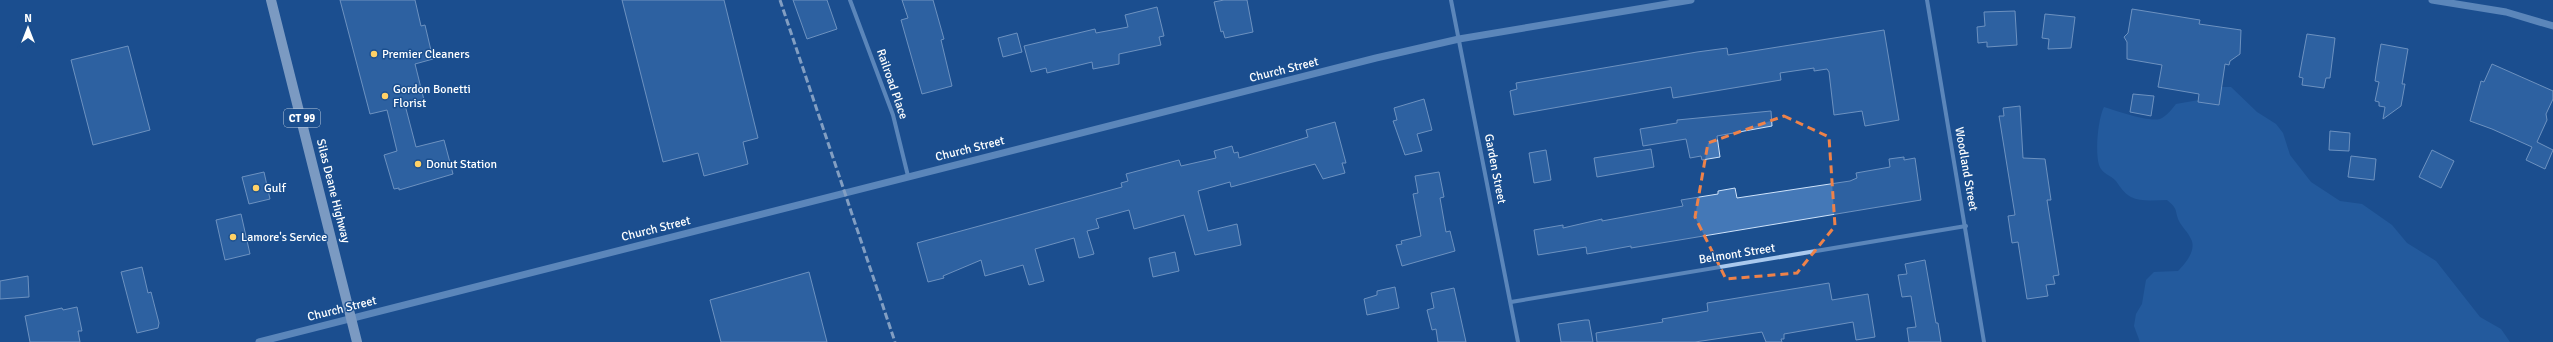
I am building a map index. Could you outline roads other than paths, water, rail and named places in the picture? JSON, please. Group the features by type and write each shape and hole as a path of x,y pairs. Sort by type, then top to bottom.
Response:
{"main road":[{"name":"Silas Deane Highway","path":"271,0 357,342"}],"street":[{"name":"Railroad Place","path":"850,0 893,115 908,176"},
{"name":"Garden Street","path":"1451,0 1518,342"},
{"name":"Church Street","path":"259,342 908,176 1459,39 1691,0"},
{"name":"Woodland Street","path":"1927,0 1966,226 1984,342"},
{"path":"2432,0 2506,12 2553,26"},
{"name":"Belmont Street","path":"1511,302 1966,226"}],"railway":[{"path":"780,0 895,342"}],"place":[{"name":"Premier Cleaners","path":"374,54"},
{"name":"Gordon Bonetti Florist","path":"385,96"},
{"name":"Donut Station","path":"418,164"},
{"name":"Gulf","path":"256,188"},
{"name":"Lamore's Service","path":"233,237"}]}
